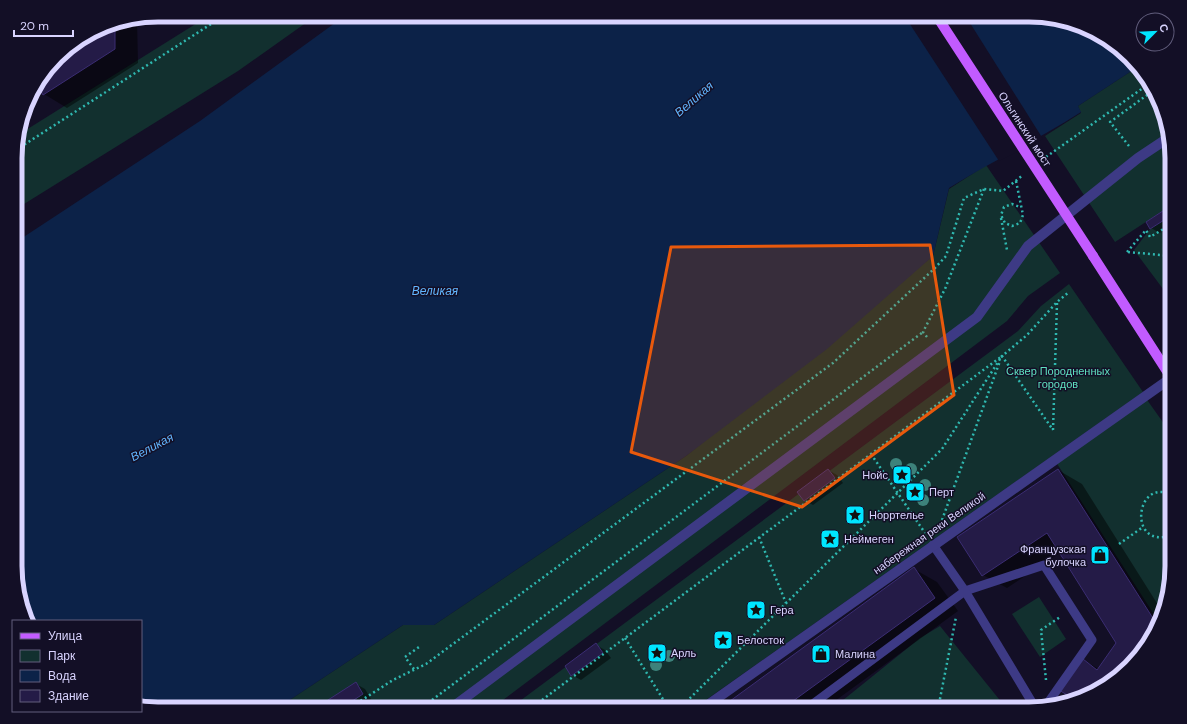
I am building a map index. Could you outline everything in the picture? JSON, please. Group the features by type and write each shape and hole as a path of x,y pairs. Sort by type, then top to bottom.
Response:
{"main road":[{"name":"Ольгинский мост","path":"941,22 1165,368"}],"street":[{"path":"459,702 977,317 1028,246 1138,158 1164,141"},
{"name":"набережная реки Великой","path":"712,702 933,545 1165,384"}],"lane":[{"path":"933,545 962,594 1031,702"},
{"path":"815,702 962,594 1044,565 1092,640 1050,700"}],"path":[{"path":"23,146 211,22"},
{"path":"1045,158 1145,87"},
{"path":"1138,158 1110,122 1149,94"},
{"path":"359,702 393,680 426,664 833,363 946,256 964,198 984,189 1003,191 1027,172"},
{"path":"1001,215 1005,223 1012,226 1020,223 1023,215 1015,180"},
{"path":"429,702 923,332 945,289 984,189"},
{"path":"1003,233 1001,215 1004,207 1012,204 1020,207"},
{"path":"1165,228 1150,237 1146,230 1127,252 1165,255"},
{"path":"539,702 1002,356 1027,335 1057,302 1069,292"},
{"path":"1002,356 1053,430 1057,302"},
{"path":"923,332 935,349"},
{"path":"686,702 942,449 1002,356"},
{"path":"933,545 1002,356"},
{"path":"871,454 933,545"},
{"path":"1165,493 1161,492 1146,498 1140,512 1143,527 1148,533 1156,536 1165,537"},
{"path":"1120,544 1143,527"},
{"path":"759,537 786,603"},
{"path":"939,702 962,594"},
{"path":"1047,701 1041,630 1072,609"},
{"path":"625,638 664,702"},
{"path":"414,669 405,657 419,647"}],"highlighted area":[{"path":"930,245 954,395 802,507 631,452 671,247"}],"green space":[{"path":"199,22 307,22 238,71 22,205 22,158 25,131"},
{"path":"1133,70 1147,90 1158,114 1165,149 1165,210 1115,242 1045,136 1081,113 1078,106"},
{"path":"986,165 1060,273 1028,296 1007,321 500,702 287,702 403,625 434,625 686,456 933,256 949,189"},
{"path":"1165,219 1165,292 1134,250 1150,229"},
{"name":"Сквер Породненных городов","path":"1069,284 1143,392 703,702 518,702 1018,331 1041,306"},
{"path":"1145,397 1165,425 1165,575 1158,610 1155,616 1054,459"},
{"path":"1039,597 1066,639 1040,657 1012,614"},
{"path":"940,626 1001,702 841,702 920,638"}],"water":[{"name":"Великая","path":"336,22 1047,23 1081,32 1097,40 1112,50 1133,70 1078,106 1081,112 949,188 933,256 827,349 686,456 434,625 403,625 287,702 142,701 142,620 33,620 23,584 22,238 200,121"}],"pier":[{"path":"909,22 969,22 1043,139 999,161"}],"building":[{"path":"115,29 115,49 43,95 40,90 45,82 68,56 82,45 106,32"},
{"path":"1165,210 1165,219 1150,229 1146,222"},
{"path":"828,469 835,478 804,501 797,492"},
{"path":"1058,469 1154,620 1151,626 1142,642 1131,656 1112,674 1081,692 1068,696 1059,690 1083,659 1097,670 1116,643 1047,533 982,576 957,537"},
{"path":"914,567 935,598 792,702 729,702"},
{"path":"596,643 603,653 571,676 565,666"},
{"path":"356,682 363,694 351,702 325,702"}],"place":[{"name":"Нойс","path":"902,475"},
{"name":"Перт","path":"915,492"},
{"name":"Норртелье","path":"855,515"},
{"name":"Неймеген","path":"830,539"},
{"name":"Французская булочка","path":"1100,555"},
{"name":"Гера","path":"756,610"},
{"name":"Белосток","path":"723,640"},
{"name":"Арль","path":"657,653"},
{"name":"Малина","path":"821,654"}]}
